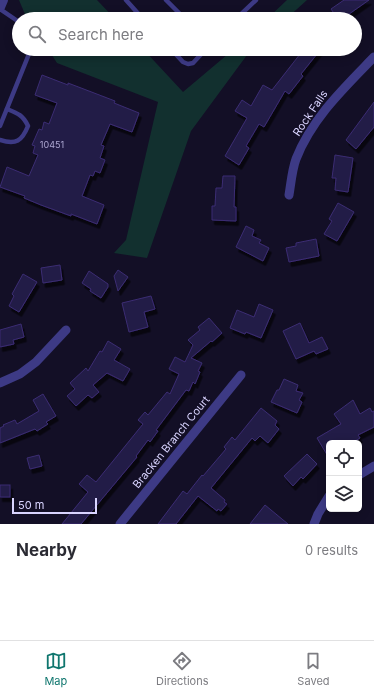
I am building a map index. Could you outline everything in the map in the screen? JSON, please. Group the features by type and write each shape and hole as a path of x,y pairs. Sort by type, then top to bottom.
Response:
{"street":[{"path":"0,8 3,0"},
{"name":"Rock Falls","path":"289,195 296,160 313,127 329,104 374,57"},
{"path":"0,382 20,374 36,362 66,330"},
{"name":"Bracken Branch Court","path":"120,524 241,374"},
{"path":"362,473 374,466"},
{"path":"314,524 326,501"}],"lane":[{"path":"126,0 137,12"},
{"path":"166,0 177,12"},
{"path":"243,12 253,1"},
{"path":"0,8 12,17"},
{"path":"0,126 28,56"},
{"path":"177,56 183,62 188,64 193,63 200,56"},
{"path":"0,140 8,143 18,141 24,137 28,126 25,118 19,113 7,109"}],"green space":[{"path":"19,0 97,0 108,12 24,12"},
{"path":"287,0 307,0 294,12 274,12"},
{"path":"52,56 150,56 183,92 226,56 246,56 191,131 147,258 114,253 126,240 158,102 57,63"}],"building":[{"path":"344,0 369,0 352,12 333,12 331,9"},
{"path":"299,56 315,56 301,74 303,76 289,94 285,91 264,127 259,124 246,146 249,148 239,165 225,156 247,118 235,111 242,100 251,106 263,85 272,90"},
{"path":"42,75 115,101 114,103 139,113 132,132 110,124 101,145 104,146 100,158 105,160 100,173 95,171 93,176 90,175 82,196 104,205 97,224 41,205 24,198 25,196 0,187 7,167 29,176 38,155 33,153 35,146 32,145 39,129 42,130 44,122 49,124 57,103 35,95"},
{"path":"374,102 374,127 356,149 346,140"},
{"path":"335,155 353,158 348,192 335,190 336,178 332,178"},
{"path":"223,176 235,176 234,207 236,207 236,221 212,220 212,206 215,206 216,188 222,188"},
{"path":"338,203 354,212 337,241 324,234 332,221 329,219"},
{"path":"246,226 254,230 252,236 261,240 259,243 269,248 263,261 236,247"},
{"path":"316,239 319,256 289,262 286,248 296,246 296,243"},
{"path":"60,265 62,280 43,283 41,268"},
{"path":"118,270 128,277 118,291 114,276"},
{"path":"89,271 108,284 108,287 101,298 90,291 91,289 82,283"},
{"path":"23,274 37,282 19,312 9,306 14,296 12,294"},
{"path":"151,296 155,309 144,312 148,327 129,332 122,303"},
{"path":"259,304 273,310 261,338 230,328 237,310 254,317"},
{"path":"209,318 222,333 191,358 202,363 198,371 200,372 195,384 193,382 189,391 186,390 156,430 158,431 150,442 148,440 136,456 137,457 81,524 62,524 88,492 79,484 87,475 96,482 143,424 138,420 145,412 148,415 167,392 170,394 179,374 169,369 175,357 185,362 193,345 188,340 200,330 198,327"},
{"path":"300,323 309,343 322,337 328,349 316,354 314,351 296,359 283,331"},
{"path":"21,324 24,337 13,340 14,344 0,347 0,330"},
{"path":"108,341 121,349 114,360 130,369 123,381 107,373 93,385 99,392 92,398 88,395 76,406 67,396 75,389 70,383 86,368 88,371"},
{"path":"284,379 298,385 296,391 303,393 299,400 302,402 297,413 271,402"},
{"path":"43,394 56,416 46,422 48,424 37,431 35,429 0,443 0,428 4,426 3,425 15,420 17,424 39,411 33,400"},
{"path":"353,400 360,414 370,408 372,412 374,411 374,427 358,435 360,438 357,440 326,440 326,453 317,438 341,424 334,414"},
{"path":"261,408 277,421 275,425 279,429 268,443 260,436 255,441 252,438 211,488 225,500 224,502 227,504 221,511 218,509 217,511 198,496 176,524 158,524 183,491 187,494 226,449 224,447 232,437 235,440"},
{"path":"307,454 317,464 303,479 301,477 293,486 284,476"},
{"path":"39,455 42,466 30,469 27,458"},
{"path":"0,485 10,485 10,497 0,497"},
{"path":"265,505 288,524 250,524"}]}
